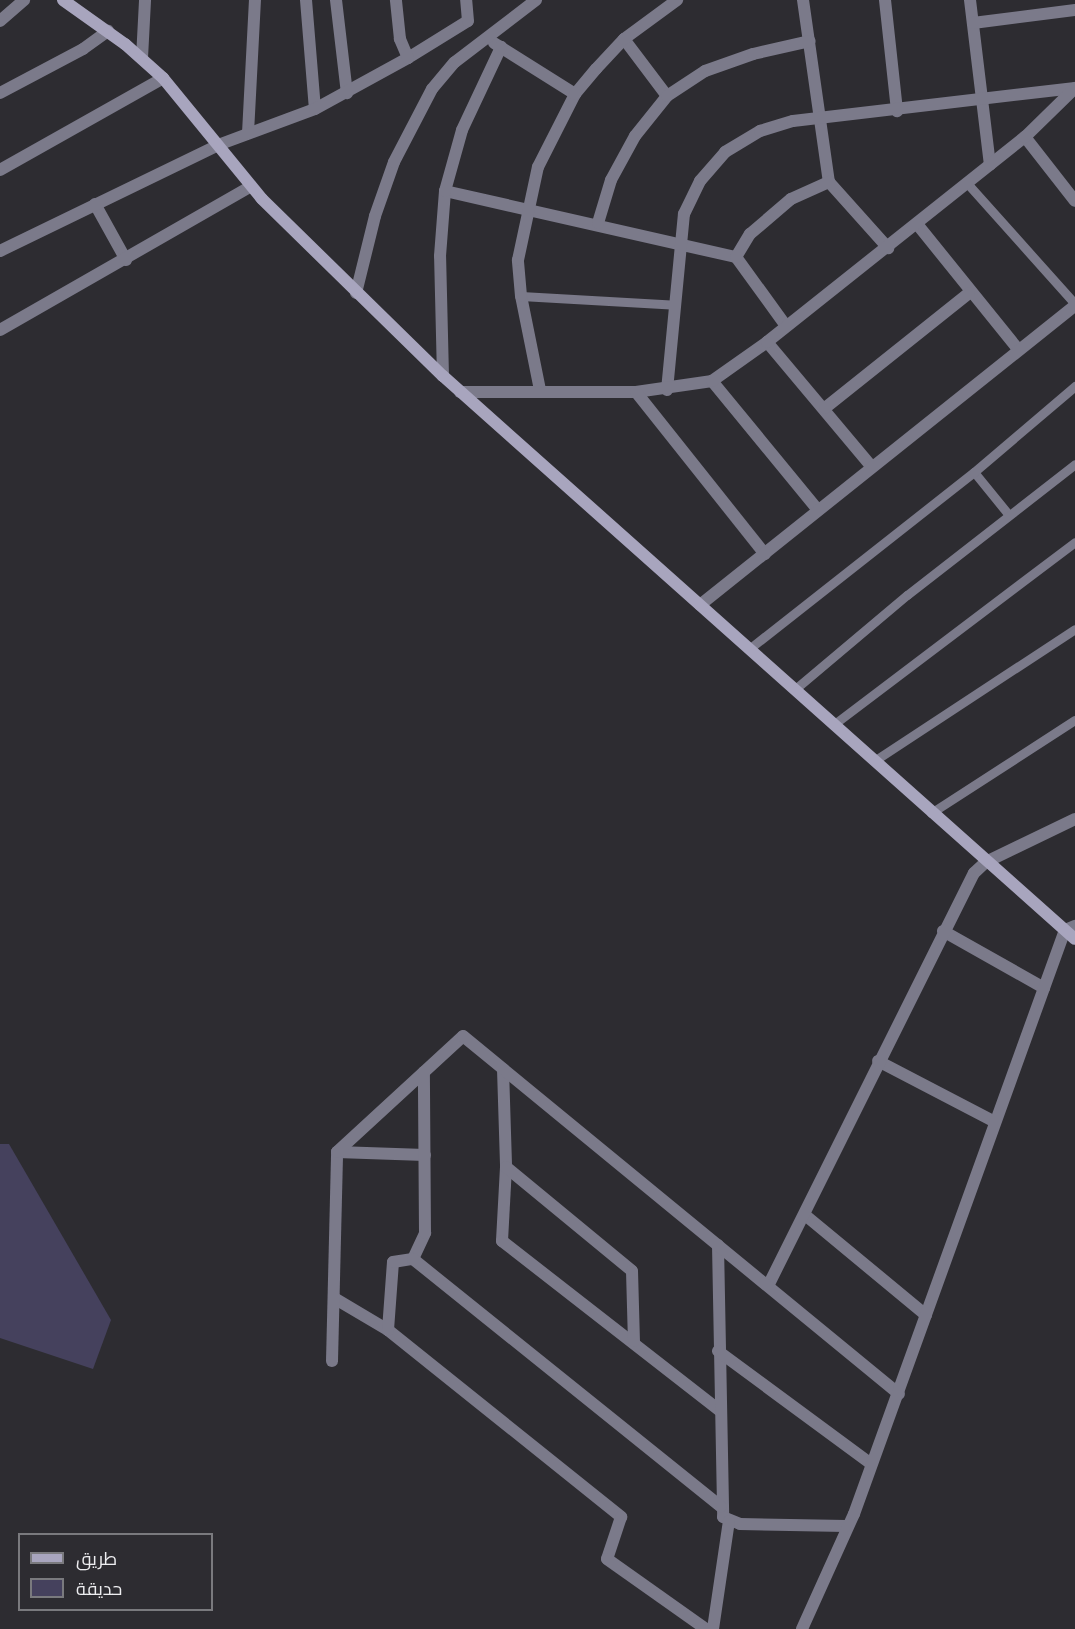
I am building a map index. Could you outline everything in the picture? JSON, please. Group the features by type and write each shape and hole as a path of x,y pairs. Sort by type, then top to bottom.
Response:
{"street":[{"path":"0,21 24,0"},
{"path":"63,0 80,6 163,78 251,186 356,293 460,392 986,862 1070,928 1075,939"},
{"path":"142,58 145,0"},
{"path":"248,133 255,0"},
{"path":"306,0 315,109"},
{"path":"336,0 347,93"},
{"path":"396,0 400,39 408,58"},
{"path":"0,251 218,145 315,109 347,93 468,21 466,0"},
{"path":"356,293 375,216 410,126 432,88 486,37 536,0"},
{"path":"540,390 520,296 518,260 538,167 575,94 624,39 675,0"},
{"path":"803,0 829,182 888,248"},
{"path":"885,0 897,111"},
{"path":"970,0 990,165"},
{"path":"973,23 1075,10"},
{"path":"0,93 82,50 108,31"},
{"path":"486,37 575,94"},
{"path":"624,39 667,96"},
{"path":"598,223 611,180 635,136 667,96 705,71 753,54 810,41"},
{"path":"443,376 440,256 445,191 462,130 501,47"},
{"path":"0,170 163,78"},
{"path":"667,390 678,243 684,214 700,181 725,152 760,131 818,117 897,111 1075,88"},
{"path":"460,392 540,390 636,392 667,390 712,381 767,342 888,248 966,182 1025,137 1075,88"},
{"path":"1025,137 1075,201"},
{"path":"736,257 750,234 791,199 829,182"},
{"path":"0,330 126,260 251,186"},
{"path":"445,191 528,211 598,223 736,257 786,326"},
{"path":"95,204 126,260"},
{"path":"917,224 969,293 1018,349"},
{"path":"825,408 969,293"},
{"path":"700,605 1075,305"},
{"path":"767,342 872,466"},
{"path":"712,381 818,510"},
{"path":"636,392 765,554"},
{"path":"769,1284 943,931 974,873 986,862 1075,819"},
{"path":"802,1629 846,1526 854,1514 1044,988 1070,928"},
{"path":"943,931 1044,988"},
{"path":"332,1361 338,1152 462,1036 769,1284 899,1394"},
{"path":"878,1062 995,1122"},
{"path":"503,1069 506,1167 502,1241 634,1341 719,1410"},
{"path":"413,1259 425,1233 424,1072"},
{"path":"338,1152 425,1155"},
{"path":"506,1167 632,1271 634,1341"},
{"path":"805,1215 926,1315"},
{"path":"718,1245 721,1507"},
{"path":"388,1330 393,1262 413,1259 721,1507 729,1521 713,1629"},
{"path":"334,1298 388,1330 621,1517 607,1559 706,1629"},
{"path":"718,1350 872,1464"},
{"path":"729,1521 846,1526"}],"lane":[{"path":"966,182 1075,305"},
{"path":"520,296 675,305"},
{"path":"749,649 974,472 1075,386"},
{"path":"794,690 1008,515 1075,464"},
{"path":"974,472 1008,515"},
{"path":"833,725 1075,542"},
{"path":"874,762 1075,629"},
{"path":"931,813 1075,720"}],"green space":[{"path":"0,1144 9,1144 111,1320 93,1369 0,1338"}]}
